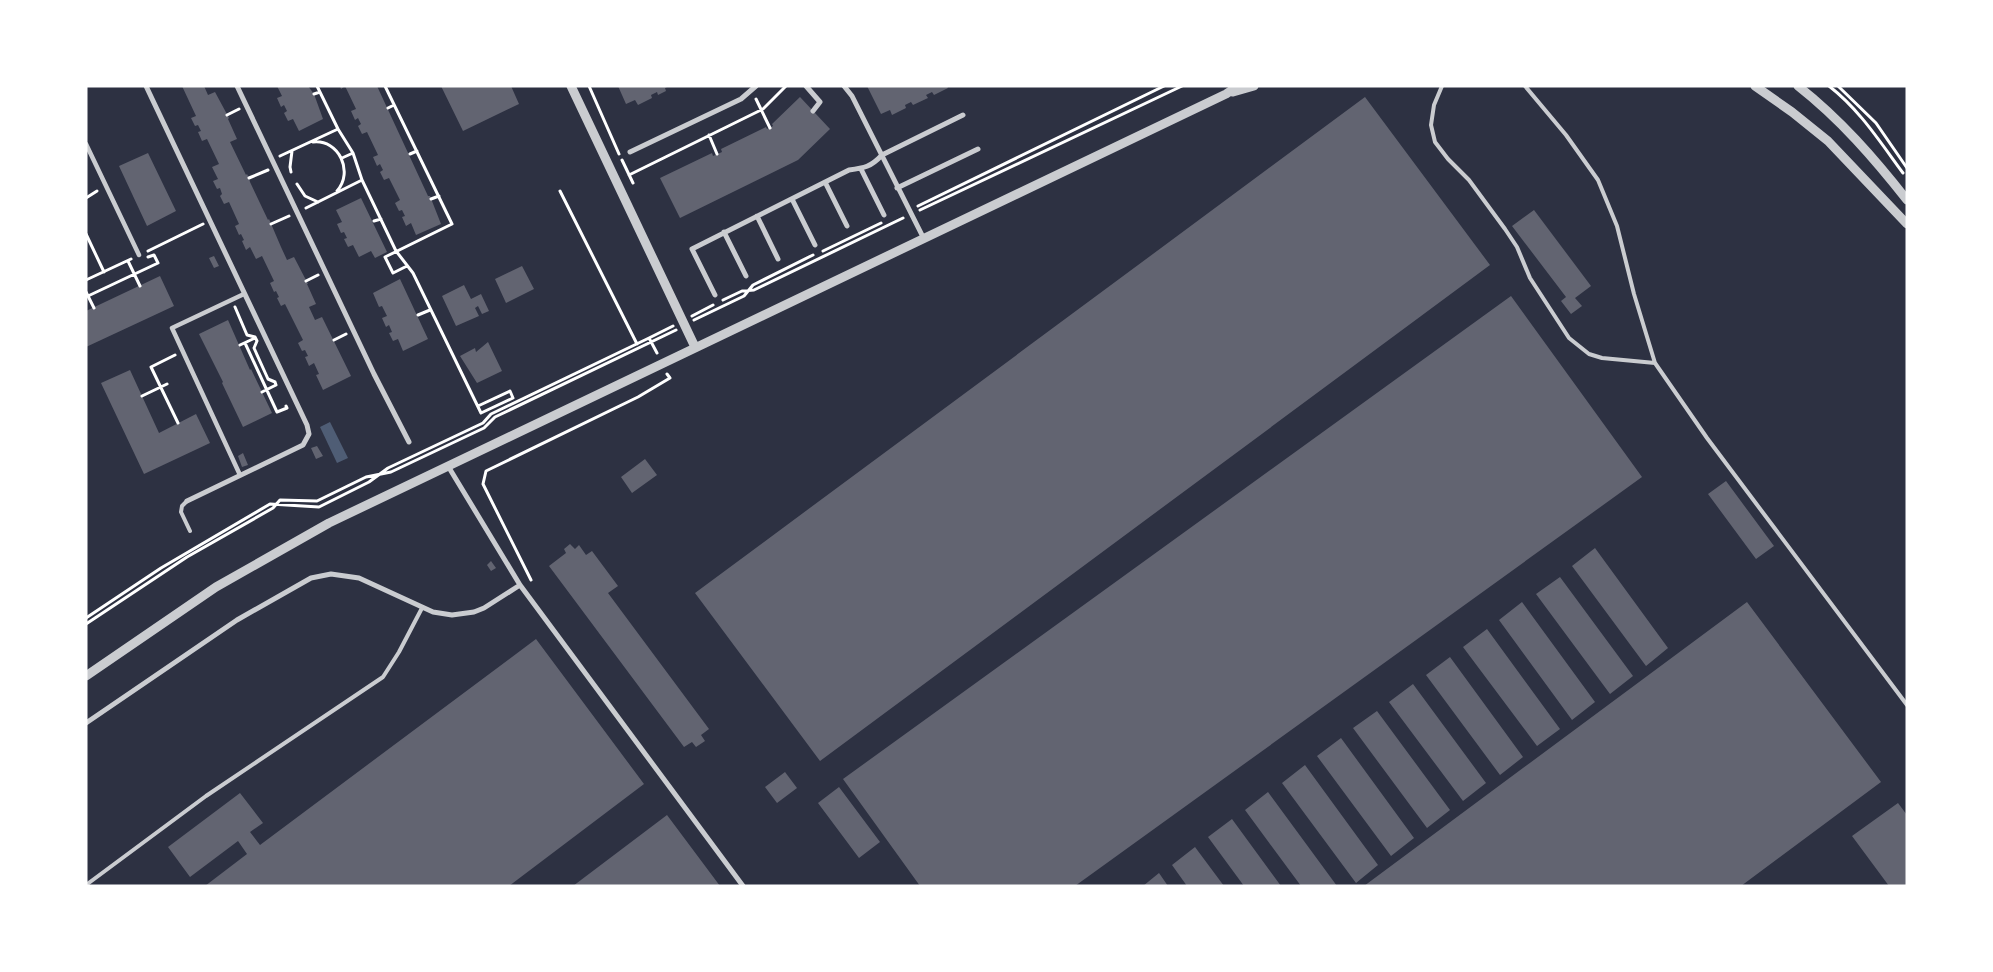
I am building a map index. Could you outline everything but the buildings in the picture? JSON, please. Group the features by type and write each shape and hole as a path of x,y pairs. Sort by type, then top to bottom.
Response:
{"street":[{"path":"146,86 307,425 309,434 303,445 186,501"},
{"path":"237,86 374,374 409,442"},
{"path":"571,86 695,347"},
{"path":"630,152 741,99 756,86"},
{"path":"806,86 820,102 813,111"},
{"path":"844,86 852,96 924,239"},
{"path":"86,676 216,587 329,523 1226,94 1238,86"},
{"path":"1226,94 1254,86"},
{"path":"1755,86 1828,141 1907,224"},
{"path":"1798,86 1829,112 1859,142 1907,200"},
{"path":"715,295 692,249 849,170 861,169 875,162 882,155 963,115"},
{"path":"86,144 139,255"},
{"path":"897,188 978,149"},
{"path":"861,169 884,215"},
{"path":"825,182 847,226"},
{"path":"792,199 815,246"},
{"path":"757,216 778,259"},
{"path":"724,232 746,276"},
{"path":"240,475 172,328 244,294"},
{"path":"448,466 520,586 743,886"},
{"path":"86,723 237,620 311,578 331,574 359,578 422,608 452,615 466,614 484,608 520,586"}],"lane":[{"path":"1442,86 1434,105 1431,125 1435,142 1448,159 1469,180 1505,229 1517,247 1530,278 1569,338 1589,354 1602,358 1654,363"},
{"path":"1526,86 1566,135 1598,180 1617,226 1654,363 1706,438 1907,705"},
{"path":"186,501 182,506 181,512 190,531"},
{"path":"86,885 206,796 383,677 399,652 422,608"}],"path":[{"path":"317,86 338,129 353,153 362,180 396,251 413,273 481,413 498,408 649,338 670,378 638,397 486,471 483,484 534,586"},
{"path":"385,86 452,224 385,257 393,273 407,266"},
{"path":"629,175 761,110 786,86"},
{"path":"1829,86 1873,130 1907,178"},
{"path":"1838,86 1876,123 1907,168"},
{"path":"314,94 320,92"},
{"path":"388,108 394,105"},
{"path":"761,110 770,128"},
{"path":"272,160 338,129"},
{"path":"709,135 717,154"},
{"path":"310,142 316,141 328,145 339,153 342,158 345,178 335,194"},
{"path":"292,151 290,167 292,174"},
{"path":"410,154 417,151"},
{"path":"342,158 353,153"},
{"path":"250,178 275,166"},
{"path":"295,180 305,196 318,202"},
{"path":"271,224 362,180"},
{"path":"560,191 637,344"},
{"path":"86,194 92,193"},
{"path":"431,199 438,196"},
{"path":"374,221 380,219"},
{"path":"86,280 210,220"},
{"path":"86,234 104,272"},
{"path":"88,296 158,263 154,255 146,258"},
{"path":"128,260 140,286"},
{"path":"130,266 138,262"},
{"path":"86,292 94,308"},
{"path":"232,300 247,335 254,337 257,341 254,348 268,379 275,382 280,392"},
{"path":"418,315 430,310"},
{"path":"240,345 252,339"},
{"path":"440,342 444,339"},
{"path":"86,624 187,557 280,500 316,501 366,476 392,472 484,428 495,416 651,342"},
{"path":"245,343 277,412 287,408 284,400"},
{"path":"178,423 151,367 183,352"},
{"path":"142,396 167,384"},
{"path":"262,392 276,385"},
{"path":"86,618 184,553 270,504 319,506 369,482 388,468 483,423 498,408 513,398 510,391 478,406"}],"water":[{"path":"330,422 348,458 337,463 320,427"}]}
